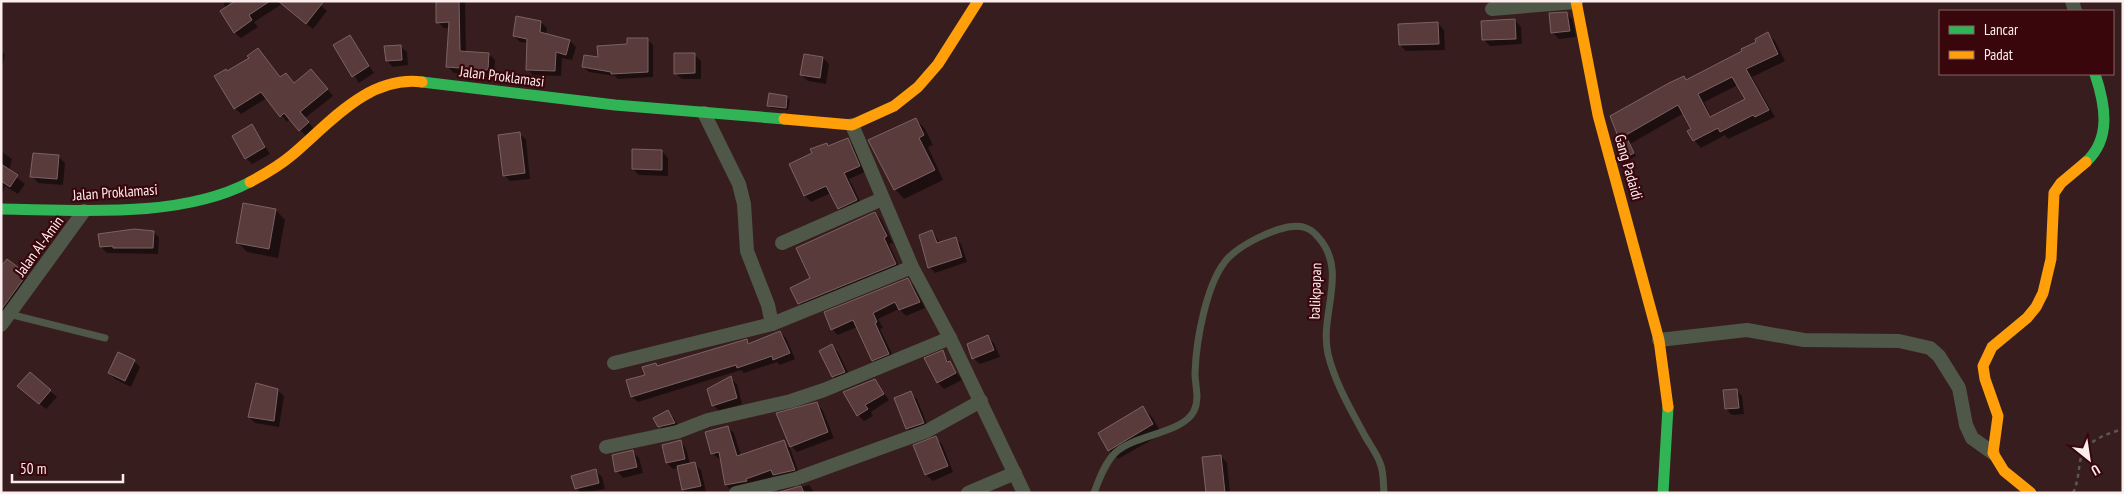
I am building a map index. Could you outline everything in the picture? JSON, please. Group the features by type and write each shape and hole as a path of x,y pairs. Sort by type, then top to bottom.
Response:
{"street":[{"name":"Jalan Proklamasi","path":"1,209 125,209 198,200 235,189 269,172 362,96 387,85 415,81 615,105 852,125 880,114 907,97 937,64 961,31 978,1"},
{"path":"1492,9 1576,2"},
{"name":"Gang Padaidi","path":"1576,2 1598,115 1659,340 1668,403 1663,493"},
{"path":"1993,452 1998,424 1997,409 1986,383 1983,362 1994,343 2028,318 2041,299 2052,247 2054,193 2057,187 2092,157 2102,138 2106,121 2095,75"},
{"path":"704,113 739,184 744,204 747,251 768,305 772,324"},
{"path":"852,125 912,267 950,338 1024,493"},
{"path":"782,243 882,199"},
{"name":"Jalan Al-Amin","path":"5,319 84,210"},
{"path":"614,363 772,324 912,267"},
{"path":"1659,340 1746,330 1804,340 1899,341 1930,348 1939,356 1959,388 1966,425 1972,438 1993,452 2004,471 2031,493"},
{"path":"606,447 677,432 708,420 816,393 950,338"},
{"path":"736,493 794,478 927,431 981,401"},
{"path":"968,493 1015,473"}],"lane":[{"name":"balikpapan","path":"1094,493 1106,464 1116,452 1140,438 1186,421 1193,413 1197,404 1195,374 1198,343 1206,309 1217,276 1229,258 1248,245 1277,230 1299,225 1313,231 1326,245 1333,264 1328,352 1339,387 1380,462 1384,493"},
{"path":"5,319 105,338"}],"path":[{"path":"2073,493 2079,480 2081,455 2099,436 2123,429"}],"building":[{"path":"235,1 270,1 249,15 252,20 234,33 220,11"},
{"path":"278,1 324,1 306,24"},
{"path":"436,1 459,1 460,51 489,53 488,70 446,67 449,22 436,23"},
{"path":"1567,12 1570,31 1551,33 1549,13"},
{"path":"516,16 541,21 540,32 570,40 566,55 556,52 555,71 526,70 527,39 513,36"},
{"path":"1515,19 1516,39 1482,40 1481,21"},
{"path":"1438,22 1439,44 1399,45 1398,24"},
{"path":"1768,32 1778,54 1746,69 1769,110 1755,117 1753,115 1720,132 1718,128 1693,141 1687,131 1691,129 1678,105 1619,139 1610,116 1669,83 1684,76 1686,80 1742,51 1741,49 1756,42 1755,39","holes":["1732,77 1745,99 1710,117 1698,94"]},
{"path":"350,35 369,66 352,77 333,45"},
{"path":"627,38 648,38 648,72 611,74 611,72 582,67 584,55 598,57 597,46 627,44"},
{"path":"401,45 402,60 386,61 384,46"},
{"path":"258,48 280,77 286,73 294,83 311,69 328,89 300,112 309,122 299,131 284,113 280,117 261,92 234,109 214,76 249,58 247,56"},
{"path":"674,53 695,53 695,73 674,74"},
{"path":"804,54 823,57 820,78 800,75"},
{"path":"769,93 787,96 786,108 767,106"},
{"path":"916,118 924,135 919,138 935,170 894,190 868,140"},
{"path":"252,124 265,147 245,159 232,136"},
{"path":"520,132 525,173 503,176 498,135"},
{"path":"848,138 860,166 844,173 857,200 838,209 826,186 804,196 789,164 812,153 810,149 827,143 828,146"},
{"path":"1628,140 1634,153 1623,159 1618,146"},
{"path":"632,149 662,150 662,170 632,169"},
{"path":"33,153 59,155 57,179 30,177"},
{"path":"1,164 18,175 10,187 1,181"},
{"path":"243,203 276,209 269,249 236,243"},
{"path":"875,212 887,236 884,238 896,264 798,304 790,288 810,278 796,248"},
{"path":"134,229 154,231 153,248 100,247 98,234"},
{"path":"932,230 937,243 956,237 962,257 928,268 919,235"},
{"path":"7,259 27,274 1,310 1,266"},
{"path":"908,278 920,302 899,310 895,302 873,313 877,322 875,323 889,354 872,361 853,320 831,330 824,312"},
{"path":"780,331 790,353 773,360 772,356 737,368 736,365 631,397 626,380 645,375 642,367 656,363 657,366 747,339 748,344"},
{"path":"988,335 994,350 972,359 967,344"},
{"path":"832,344 845,372 832,377 819,351"},
{"path":"943,350 947,362 950,361 956,373 937,383 924,358"},
{"path":"118,352 135,360 125,381 108,373"},
{"path":"30,372 51,390 39,404 17,386"},
{"path":"731,376 737,398 712,406 707,389"},
{"path":"875,379 884,394 865,405 868,409 857,416 843,392"},
{"path":"256,383 278,389 274,421 248,417"},
{"path":"1737,389 1739,408 1725,409 1723,390"},
{"path":"911,391 924,423 906,429 894,398"},
{"path":"817,402 828,432 790,447 776,413"},
{"path":"1143,406 1153,424 1108,451 1098,433"},
{"path":"668,410 675,423 658,427 653,418"},
{"path":"728,426 737,456 784,440 795,470 773,475 771,470 746,479 747,481 725,485 719,452 711,454 705,432"},
{"path":"936,436 948,466 925,475 913,445"},
{"path":"681,440 685,459 666,463 662,445"},
{"path":"633,450 637,467 615,472 612,455"},
{"path":"1221,455 1225,493 1206,493 1202,457"},
{"path":"695,462 701,486 682,490 677,466"},
{"path":"596,469 599,483 575,489 571,476"},
{"path":"801,486 804,493 780,492 797,487"}],"traffic: fast":[{"path":"2086,162 2094,153 2103,132 2103,109 2095,75"},
{"path":"422,82 615,105 784,119"},
{"path":"1,209 95,211 161,207 192,202 222,194 250,182"},
{"path":"1663,493 1668,407"}],"traffic: slow":[{"path":"784,119 852,125 894,106 918,87 938,64 978,1"},
{"path":"1576,1 1598,115 1659,340 1668,407"},
{"path":"250,182 287,159 335,116 367,94 384,86 402,82 422,82"},
{"path":"2031,493 2004,471 1993,453 1998,416 1985,379 1983,366 1992,347 2027,318 2036,307 2043,293 2051,259 2054,193 2061,183 2086,162"}]}
